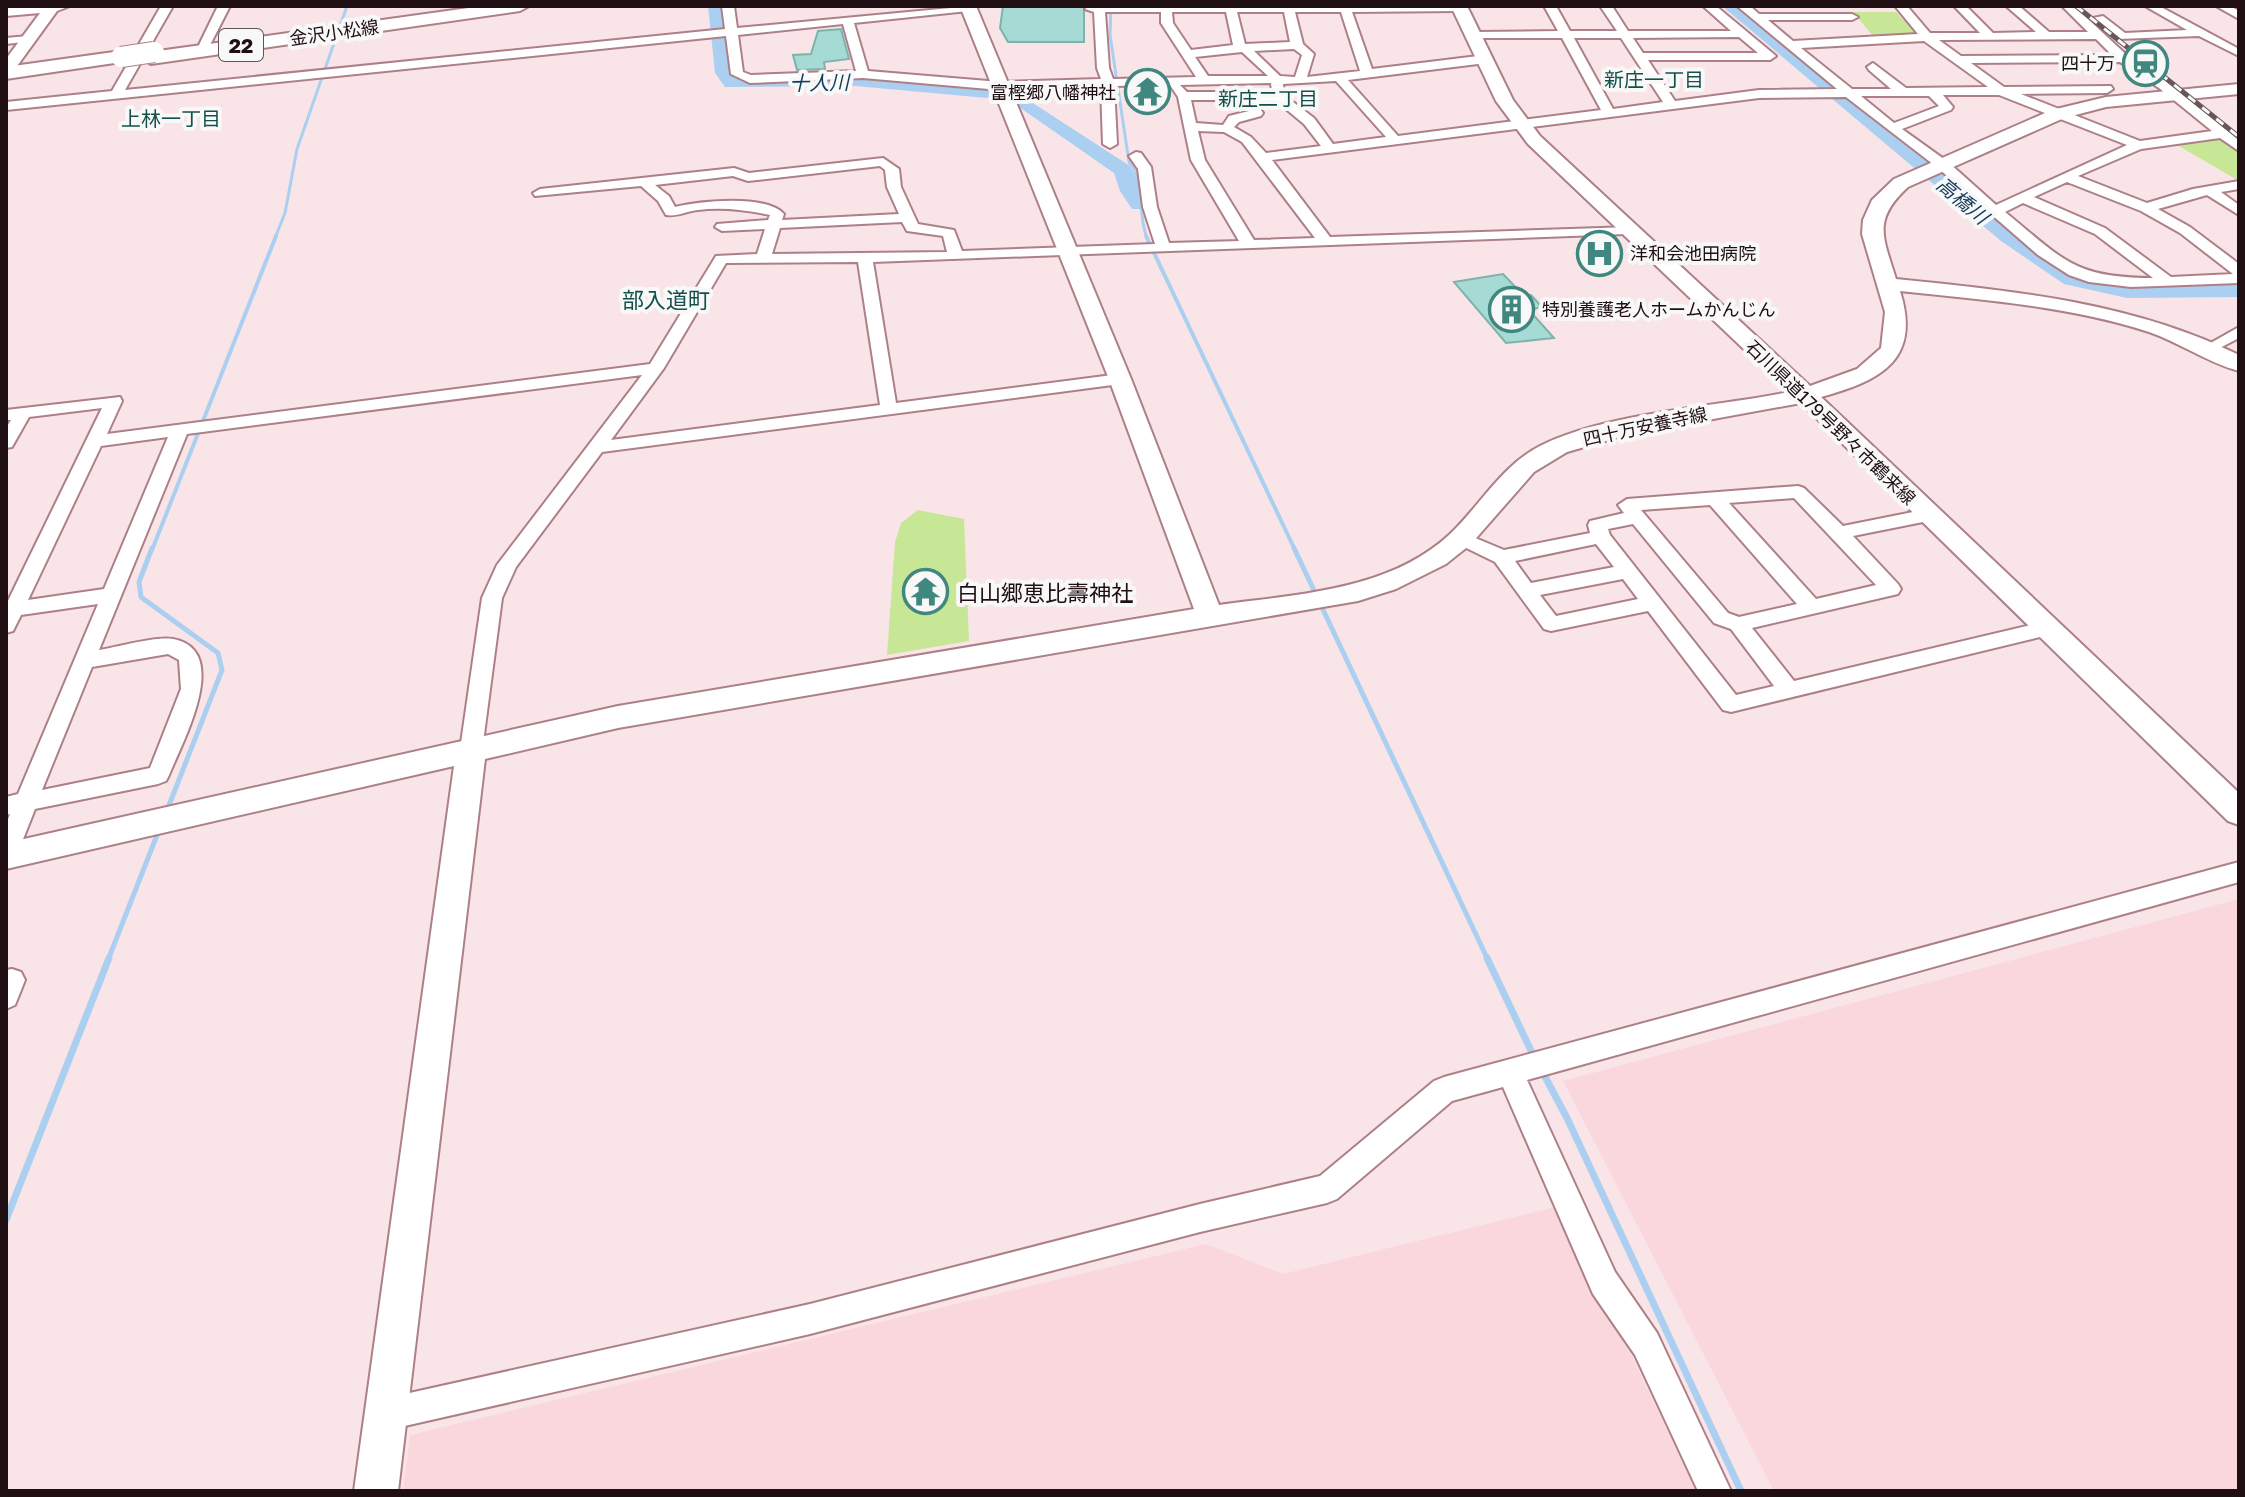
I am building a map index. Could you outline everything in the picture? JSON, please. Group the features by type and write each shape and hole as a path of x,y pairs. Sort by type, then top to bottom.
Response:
{"main road":[{"name":"金沢小松線","path":"6,74 486,6"},
{"name":"金沢小松線","path":"153,55 205,45 520,6"}],"street":[{"path":"6,74 53,6"},
{"path":"6,11 62,6"},
{"path":"117,94 167,6"},
{"path":"205,45 224,6"},
{"path":"728,6 724,33 737,74 750,79 863,74 1000,86 1204,79 1300,81 1486,59"},
{"path":"1550,6 1609,113"},
{"path":"1606,6 1671,105"},
{"path":"1638,57 1770,56 1709,6"},
{"path":"1743,6 1892,128 1932,169 1995,211 2075,273 2112,281 2239,278"},
{"path":"1843,6 1870,40"},
{"path":"1901,6 1927,37 2001,91 2139,145"},
{"path":"1960,6 1991,37"},
{"path":"2012,6 2047,36"},
{"path":"2068,6 2123,58 2176,95 2239,147"},
{"path":"2083,6 2122,37 2199,33"},
{"path":"2151,6 2239,53"},
{"path":"2222,6 2239,16"},
{"path":"6,106 968,7 1120,379 1210,616"},
{"path":"1230,7 1243,48 1278,80 1278,96"},
{"path":"1288,7 1297,45 1308,54 1300,81"},
{"path":"1345,7 1367,73"},
{"path":"1110,144 1106,8 1460,7"},
{"name":"石川県道179号野々市鶴来線","path":"1460,7 1505,101 1534,140 1626,230 1806,395 2239,812"},
{"path":"1171,8 1167,23 1204,79"},
{"path":"1756,17 1852,17"},
{"path":"847,20 863,74"},
{"path":"1475,35 1742,34"},
{"path":"1791,45 1927,37 2100,35"},
{"path":"6,41 28,39"},
{"path":"1186,54 1297,45"},
{"path":"1958,60 2123,58"},
{"path":"2071,59 2083,69"},
{"path":"1873,67 1903,92"},
{"path":"1339,77 1395,140"},
{"path":"2095,79 2126,100"},
{"path":"1175,82 1175,90 1184,96 1278,96 1309,121 1329,148"},
{"path":"1263,157 1759,94 2107,89"},
{"name":"四十万安養寺線","path":"6,855 618,717 1317,599 1400,578 1438,558 1461,538 1527,465 1554,448 1638,424 1840,387 1869,373 1887,356 1897,324 1872,234 1873,220 1886,195 1932,169 2058,114 2126,100 2239,89"},
{"path":"1892,128 1947,107 1932,92"},
{"path":"1184,96 1198,160 1248,243"},
{"path":"1228,127 1234,119 1257,113 1246,97"},
{"path":"1192,127 1228,127 1251,142 1326,242"},
{"path":"1995,211 2139,145 2222,134"},
{"path":"1136,156 1138,163 1144,167 1150,192 1153,248"},
{"path":"540,193 734,172 748,177 883,162 892,169 894,187 912,228 949,233 956,256"},
{"path":"2067,177 2146,208 2185,230 2239,271"},
{"path":"644,182 664,199 671,212 730,205 773,211 777,214 775,225 763,259"},
{"path":"2146,208 2239,185"},
{"path":"2209,190 2239,211"},
{"path":"2022,197 2100,231 2165,280"},
{"path":"730,205 717,256 721,259 865,259 1626,230"},
{"path":"722,227 907,218"},
{"path":"376,1491 492,598 507,565 656,368 721,259"},
{"path":"865,259 889,410"},
{"path":"1888,284 2067,305 2144,325 2239,364"},
{"path":"2208,349 2239,332"},
{"path":"95,441 656,368"},
{"path":"598,447 1120,379"},
{"path":"6,443 14,414 114,401 10,617"},
{"path":"6,855 16,804 87,660 184,430"},
{"path":"1798,492 1891,589 1738,624 1721,618 1637,517 1627,505 1798,492"},
{"path":"1714,498 1812,608"},
{"path":"1839,533 1928,515"},
{"path":"1637,517 1597,525 1601,537 1731,704 2048,628"},
{"path":"1502,557 1601,537"},
{"path":"1461,538 1502,557 1551,624 1653,603"},
{"path":"1528,590 1628,571"},
{"path":"10,617 112,595"},
{"path":"1738,624 1789,690"},
{"path":"16,804 158,775 192,689 189,656 171,646 87,660"},
{"path":"387,1414 810,1319 1200,1218 1327,1189 1444,1090 2239,872"},
{"path":"6,981 12,980 6,997"},
{"path":"1528,1067 1604,1283 1646,1344 1715,1491"}],"shaded area":[{"path":"2239,899 2239,1491 1774,1491 1563,1081"},
{"path":"1560,1206 1696,1491 403,1491 410,1435 1206,1244 1283,1274"}],"green space":[{"path":"1853,12 1896,12 1917,34 1873,36"},
{"path":"2219,137 2239,153 2239,181 2172,142"},
{"path":"918,510 964,519 969,641 887,655 895,542 901,523"}],"building":[{"path":"1003,6 1084,6 1084,42 1008,42 1000,28"},
{"path":"841,29 849,59 824,62 825,69 797,70 793,55 811,54 818,31"},
{"name":"特別養護老人ホームかんじん","path":"1503,274 1524,296 1531,295 1542,307 1529,310 1554,338 1506,343 1454,282"}],"waterway":[{"path":"275,238 285,213 297,149 347,6"},
{"name":"十人川","path":"716,6 724,73 731,83 855,81 987,93"},
{"path":"1111,6 1110,35 1129,162 1138,179 1147,238"},
{"name":"高橋川","path":"1730,6 2008,237 2072,279 2127,291 2239,290"},
{"name":"十人川","path":"1025,103 1123,170 1139,205"},
{"path":"152,550 276,236"},
{"path":"1146,236 1295,550"},
{"path":"152,548 139,582 141,597 218,653 222,670 166,813"},
{"path":"1294,548 1488,960"},
{"path":"108,960 159,830"},
{"path":"6,1220 109,958"},
{"path":"1487,958 1535,1059"},
{"path":"1542,1071 1567,1118 1741,1491"}],"railway":[{"path":"2076,6 2239,137"}],"place":[{"name":"四十万","path":"2146,63"},
{"name":"富樫郷八幡神社","path":"1147,92"},
{"name":"洋和会池田病院","path":"1599,253"},
{"name":"特別養護老人ホームかんじん","path":"1511,309"},
{"name":"白山郷恵比壽神社","path":"926,592"}],"district":[{"name":"新庄一丁目","path":"1654,79"},
{"name":"新庄二丁目","path":"1268,98"},
{"name":"上林一丁目","path":"171,118"},
{"name":"部入道町","path":"666,299"}]}
